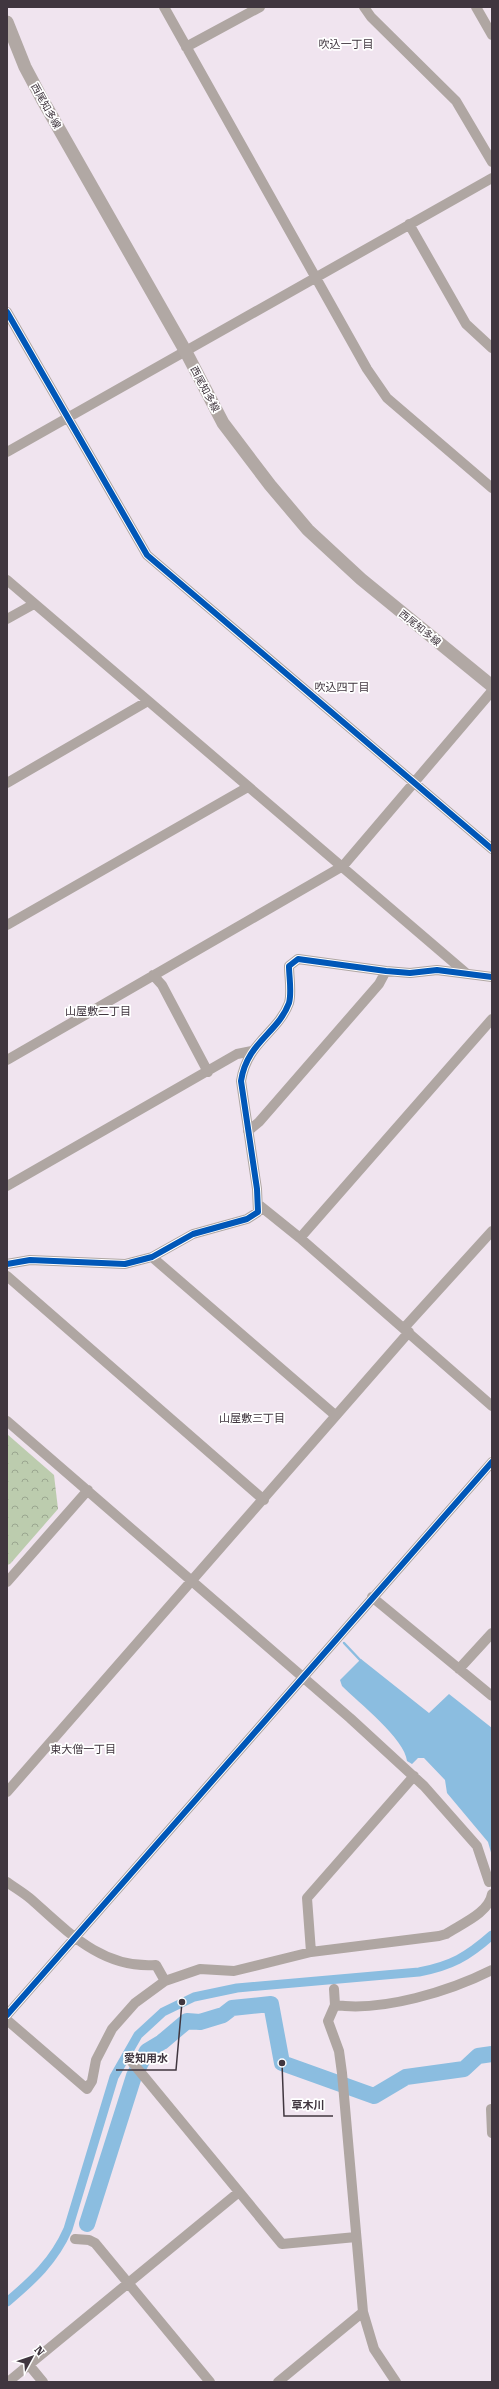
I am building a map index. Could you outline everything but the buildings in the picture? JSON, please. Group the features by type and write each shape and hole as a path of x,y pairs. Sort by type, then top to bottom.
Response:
{"main road":[{"name":"西尾知多線","path":"7,22 25,67 42,99 186,352 223,423 270,485 308,530 361,579 492,686"}],"street":[{"path":"164,7 368,369 387,398 492,488"},
{"path":"186,48 260,7"},
{"path":"364,7 371,17 456,101 492,162"},
{"path":"476,7 492,35"},
{"path":"7,452 492,178"},
{"path":"409,224 466,324 492,348"},
{"path":"7,312 147,556 492,849"},
{"path":"7,580 343,866 466,973"},
{"path":"7,619 34,604"},
{"path":"7,1060 343,866 492,691"},
{"path":"7,783 148,701"},
{"path":"7,925 248,786"},
{"path":"7,1264 30,1260 125,1264 152,1257 193,1234 247,1219 258,1212 259,1205 241,1081 243,1068 252,1051 281,1016 289,1003 289,966 298,959 386,971 410,973 438,970 492,977"},
{"path":"248,1131 259,1122 379,984 386,971"},
{"path":"153,975 162,985 208,1072"},
{"path":"300,1238 492,1019"},
{"path":"7,1186 237,1054 252,1051"},
{"path":"259,1205 300,1238 492,1406"},
{"path":"7,1792 264,1500 492,1230"},
{"path":"152,1257 336,1415"},
{"path":"7,1276 264,1500"},
{"path":"7,1421 304,1677 414,1776 477,1846 491,1882 492,1893 491,1901 486,1908 446,1934 311,1952 234,1971 200,1969 165,1981 135,2003 112,2029 96,2060 92,2081 87,2089 7,2020"},
{"path":"7,2015 304,1677 372,1597 492,1462"},
{"path":"7,1582 88,1490"},
{"path":"372,1597 492,1696"},
{"path":"459,1669 492,1633"},
{"path":"311,1952 307,1898 414,1776"},
{"path":"7,1882 25,1894 76,1938 99,1953 123,1964 136,1967 156,1966 165,1981"},
{"path":"335,2005 357,2006 383,2004 428,1994 450,1988 492,1970"},
{"path":"334,1989 335,2005 328,2021 339,2051 342,2073 363,2312 374,2349 396,2382"},
{"path":"132,2062 136,2064 282,2244 356,2237"},
{"path":"491,2109 492,2133"},
{"path":"8,2382 239,2192"},
{"path":"75,2239 89,2240 95,2243 210,2382"},
{"path":"278,2382 363,2312"},
{"path":"29,2365 43,2382"}],"green space":[{"path":"7,1434 54,1475 58,1509 10,1564 7,1565"}],"water":[{"path":"361,1659 429,1713 449,1694 492,1728 492,1856 488,1842 447,1793 445,1780 424,1758 418,1758 412,1764 407,1761 404,1752 390,1732 342,1686 340,1680"}],"waterway":[{"path":"344,1643 361,1661"},
{"path":"7,2302 26,2286 42,2269 56,2251 68,2229 114,2077 138,2035 163,2012 194,1997 237,1988 430,1970 458,1960 475,1949 492,1935"},
{"path":"87,2224 134,2076 147,2051 162,2042 187,2021 200,2022 223,2015 232,2008 271,2004 282,2063 374,2096 406,2077 464,2069 478,2056 492,2054"}],"cycle path":[{"path":"7,312 147,555 492,849"},
{"path":"7,1264 30,1260 125,1264 152,1257 193,1234 247,1219 258,1212 257,1189 241,1081 244,1068 249,1057 278,1022 289,1003 289,966 298,959 386,971 410,973 437,970 492,977"},
{"path":"7,2015 492,1462"}],"place":[{"name":"愛知用水","path":"182,2002"},
{"name":"草木川","path":"282,2063"}],"district":[{"name":"吹込一丁目","path":"346,44"},
{"name":"吹込四丁目","path":"342,687"},
{"name":"山屋敷二丁目","path":"98,1011"},
{"name":"山屋敷三丁目","path":"252,1418"},
{"name":"東大僧一丁目","path":"83,1749"}]}
